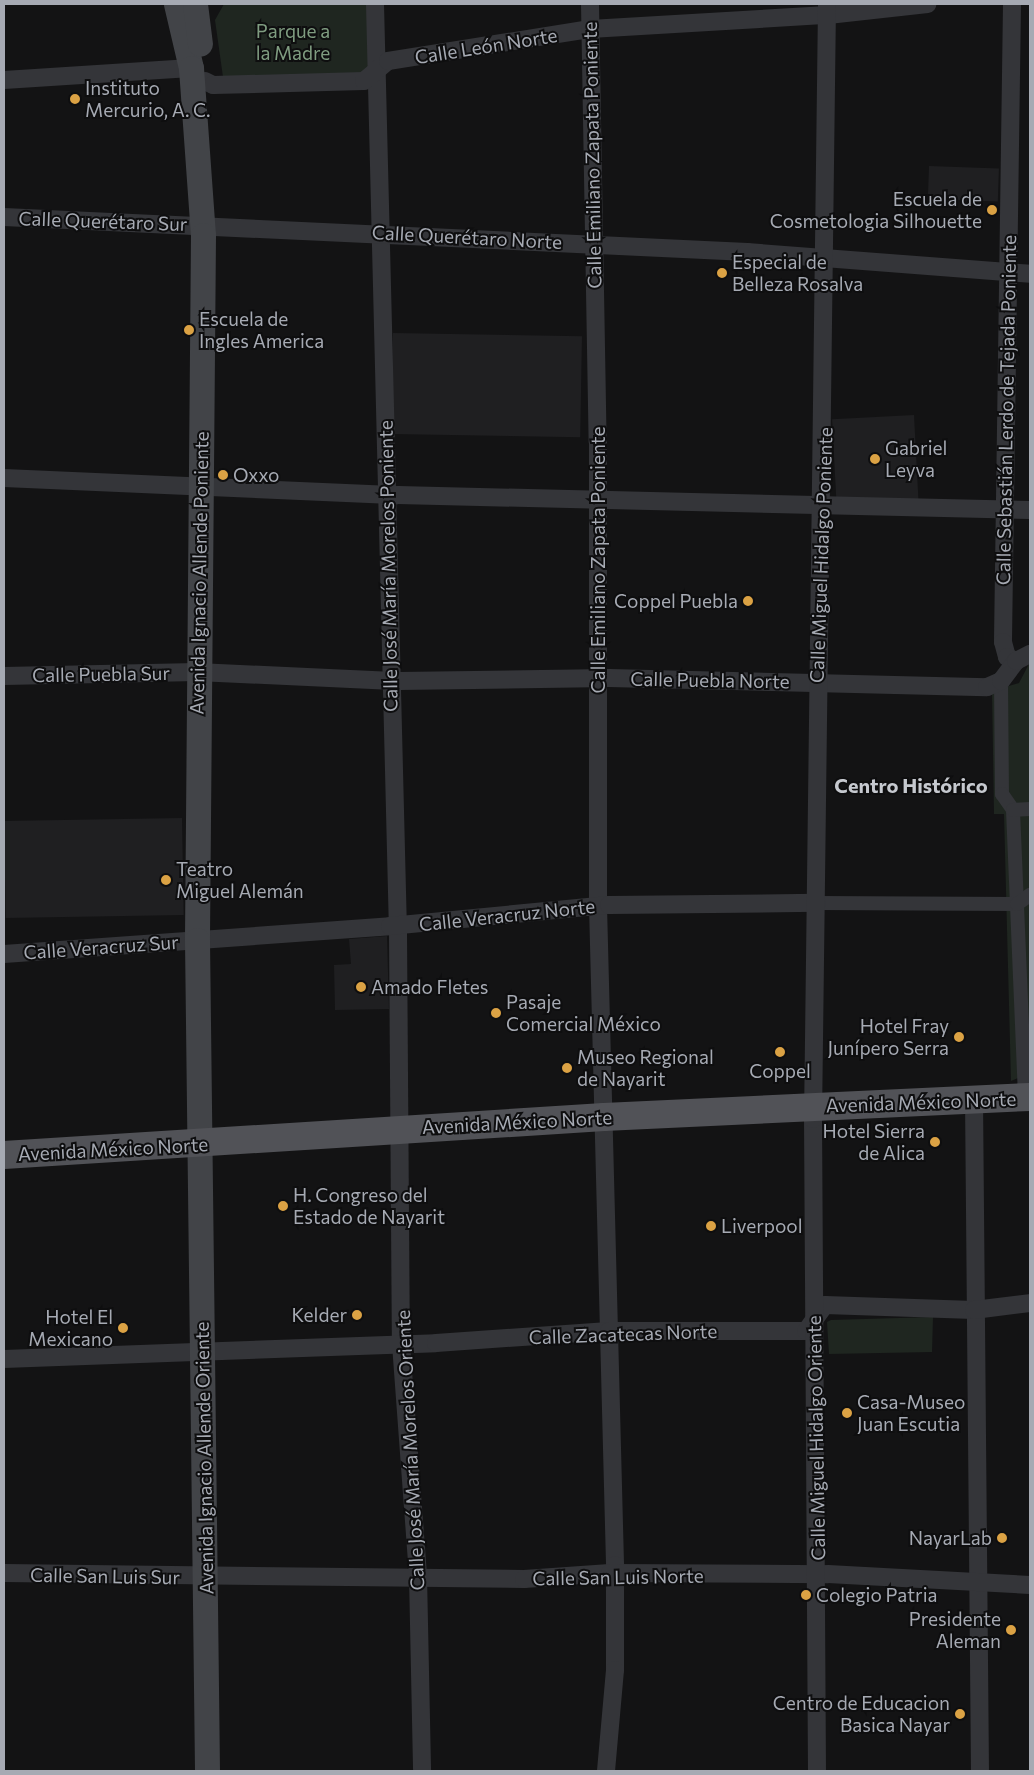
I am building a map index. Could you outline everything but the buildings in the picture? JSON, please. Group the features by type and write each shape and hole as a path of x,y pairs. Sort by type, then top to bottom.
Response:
{"main road":[{"name":"Avenida Ignacio Allende Poniente","path":"176,4 198,74"},
{"name":"Avenida Ignacio Allende Poniente","path":"195,4 202,225 197,672 197,940 202,1145"},
{"name":"Avenida México Norte","path":"4,1155 202,1145 401,1128 974,1098 1028,1098"},
{"name":"Avenida Ignacio Allende Oriente","path":"202,1145 202,1350 208,1771"}],"street":[{"name":"Calle José María Morelos Poniente","path":"375,4 382,232 386,495 398,925 401,1128"},
{"name":"Calle Emiliano Zapata Poniente","path":"590,4 598,500 598,906 615,1574 615,1670 606,1771"},
{"name":"Calle León Norte","path":"4,80 198,74 213,85 364,81 388,61 590,29 927,4"},
{"name":"Calle Sebastián Lerdo de Tejada Poniente","path":"1012,4 1004,509 1004,651 1023,657"},
{"name":"Calle Miguel Hidalgo Poniente","path":"814,1106 818,682 824,508 824,258 827,10"},
{"name":"Calle Querétaro Sur","path":"4,217 202,225"},
{"name":"Calle Querétaro Norte","path":"202,225 382,232 593,244 824,258 1030,274"},
{"path":"4,478 386,495 824,508 1030,510"},
{"path":"1023,657 1001,681 1002,794 1013,810 1028,1098"},
{"name":"Calle Puebla Sur","path":"4,676 197,672"},
{"name":"Calle Puebla Norte","path":"197,672 390,680 599,679 818,682 986,687 1001,681"},
{"path":"1013,810 1030,809"},
{"path":"817,903 1017,904 1030,895"},
{"name":"Calle Veracruz Norte","path":"197,940 398,925 598,906 817,903"},
{"name":"Calle Veracruz Sur","path":"4,954 197,940"},
{"path":"974,1098 974,1310 980,1771"},
{"name":"Calle Miguel Hidalgo Oriente","path":"814,1106 814,1322 818,1575 817,1771"},
{"name":"Calle José María Morelos Oriente","path":"401,1128 401,1344 418,1576 422,1771"},
{"name":"Calle Zacatecas Norte","path":"4,1359 202,1350 401,1344 609,1331 806,1331 825,1305 974,1310 1030,1303"},
{"name":"Calle San Luis Sur","path":"4,1573 206,1577"},
{"name":"Calle San Luis Norte","path":"206,1577 418,1576 524,1579 615,1574 818,1575 1030,1585"}],"shaded area":[{"path":"929,166 999,168 998,201 928,199"},
{"path":"393,333 582,336 580,437 391,434"},
{"name":"Gabriel Leyva","path":"914,415 919,501 837,505 832,419"},
{"path":"182,818 184,915 6,918 4,821"},
{"name":"Amado Fletes","path":"387,936 389,1009 335,1010 334,965 351,964 349,939"}],"green space":[{"name":"Parque a la Madre","path":"224,4 368,4 370,62 365,75 223,77 215,20"},
{"path":"1030,662 1030,1073 1011,1081 1004,814 994,814 992,691 1019,683"},
{"path":"933,1317 932,1352 829,1354 827,1322 831,1320"}],"place":[{"name":"Instituto Mercurio, A. C.","path":"75,99"},
{"name":"Escuela de Cosmetologia Silhouette","path":"992,210"},
{"name":"Especial de Belleza Rosalva","path":"722,273"},
{"name":"Escuela de Ingles America","path":"189,330"},
{"name":"Gabriel Leyva","path":"875,459"},
{"name":"Oxxo","path":"223,475"},
{"name":"Coppel Puebla","path":"748,601"},
{"name":"Teatro Miguel Alemán","path":"166,880"},
{"name":"Amado Fletes","path":"361,987"},
{"name":"Pasaje Comercial México","path":"496,1013"},
{"name":"Hotel Fray Junípero Serra","path":"959,1037"},
{"name":"Coppel","path":"780,1052"},
{"name":"Museo Regional de Nayarit","path":"567,1068"},
{"name":"Hotel Sierra de Alica","path":"935,1142"},
{"name":"H. Congreso del Estado de Nayarit","path":"283,1206"},
{"name":"Liverpool","path":"711,1226"},
{"name":"Kelder","path":"357,1315"},
{"name":"Hotel El Mexicano","path":"123,1328"},
{"name":"Casa-Museo Juan Escutia","path":"847,1413"},
{"name":"NayarLab","path":"1002,1538"},
{"name":"Colegio Patria","path":"806,1595"},
{"name":"Presidente Aleman","path":"1011,1630"},
{"name":"Centro de Educacion Basica Nayar","path":"960,1714"}],"district":[{"name":"Centro Histórico","path":"911,785"}]}
